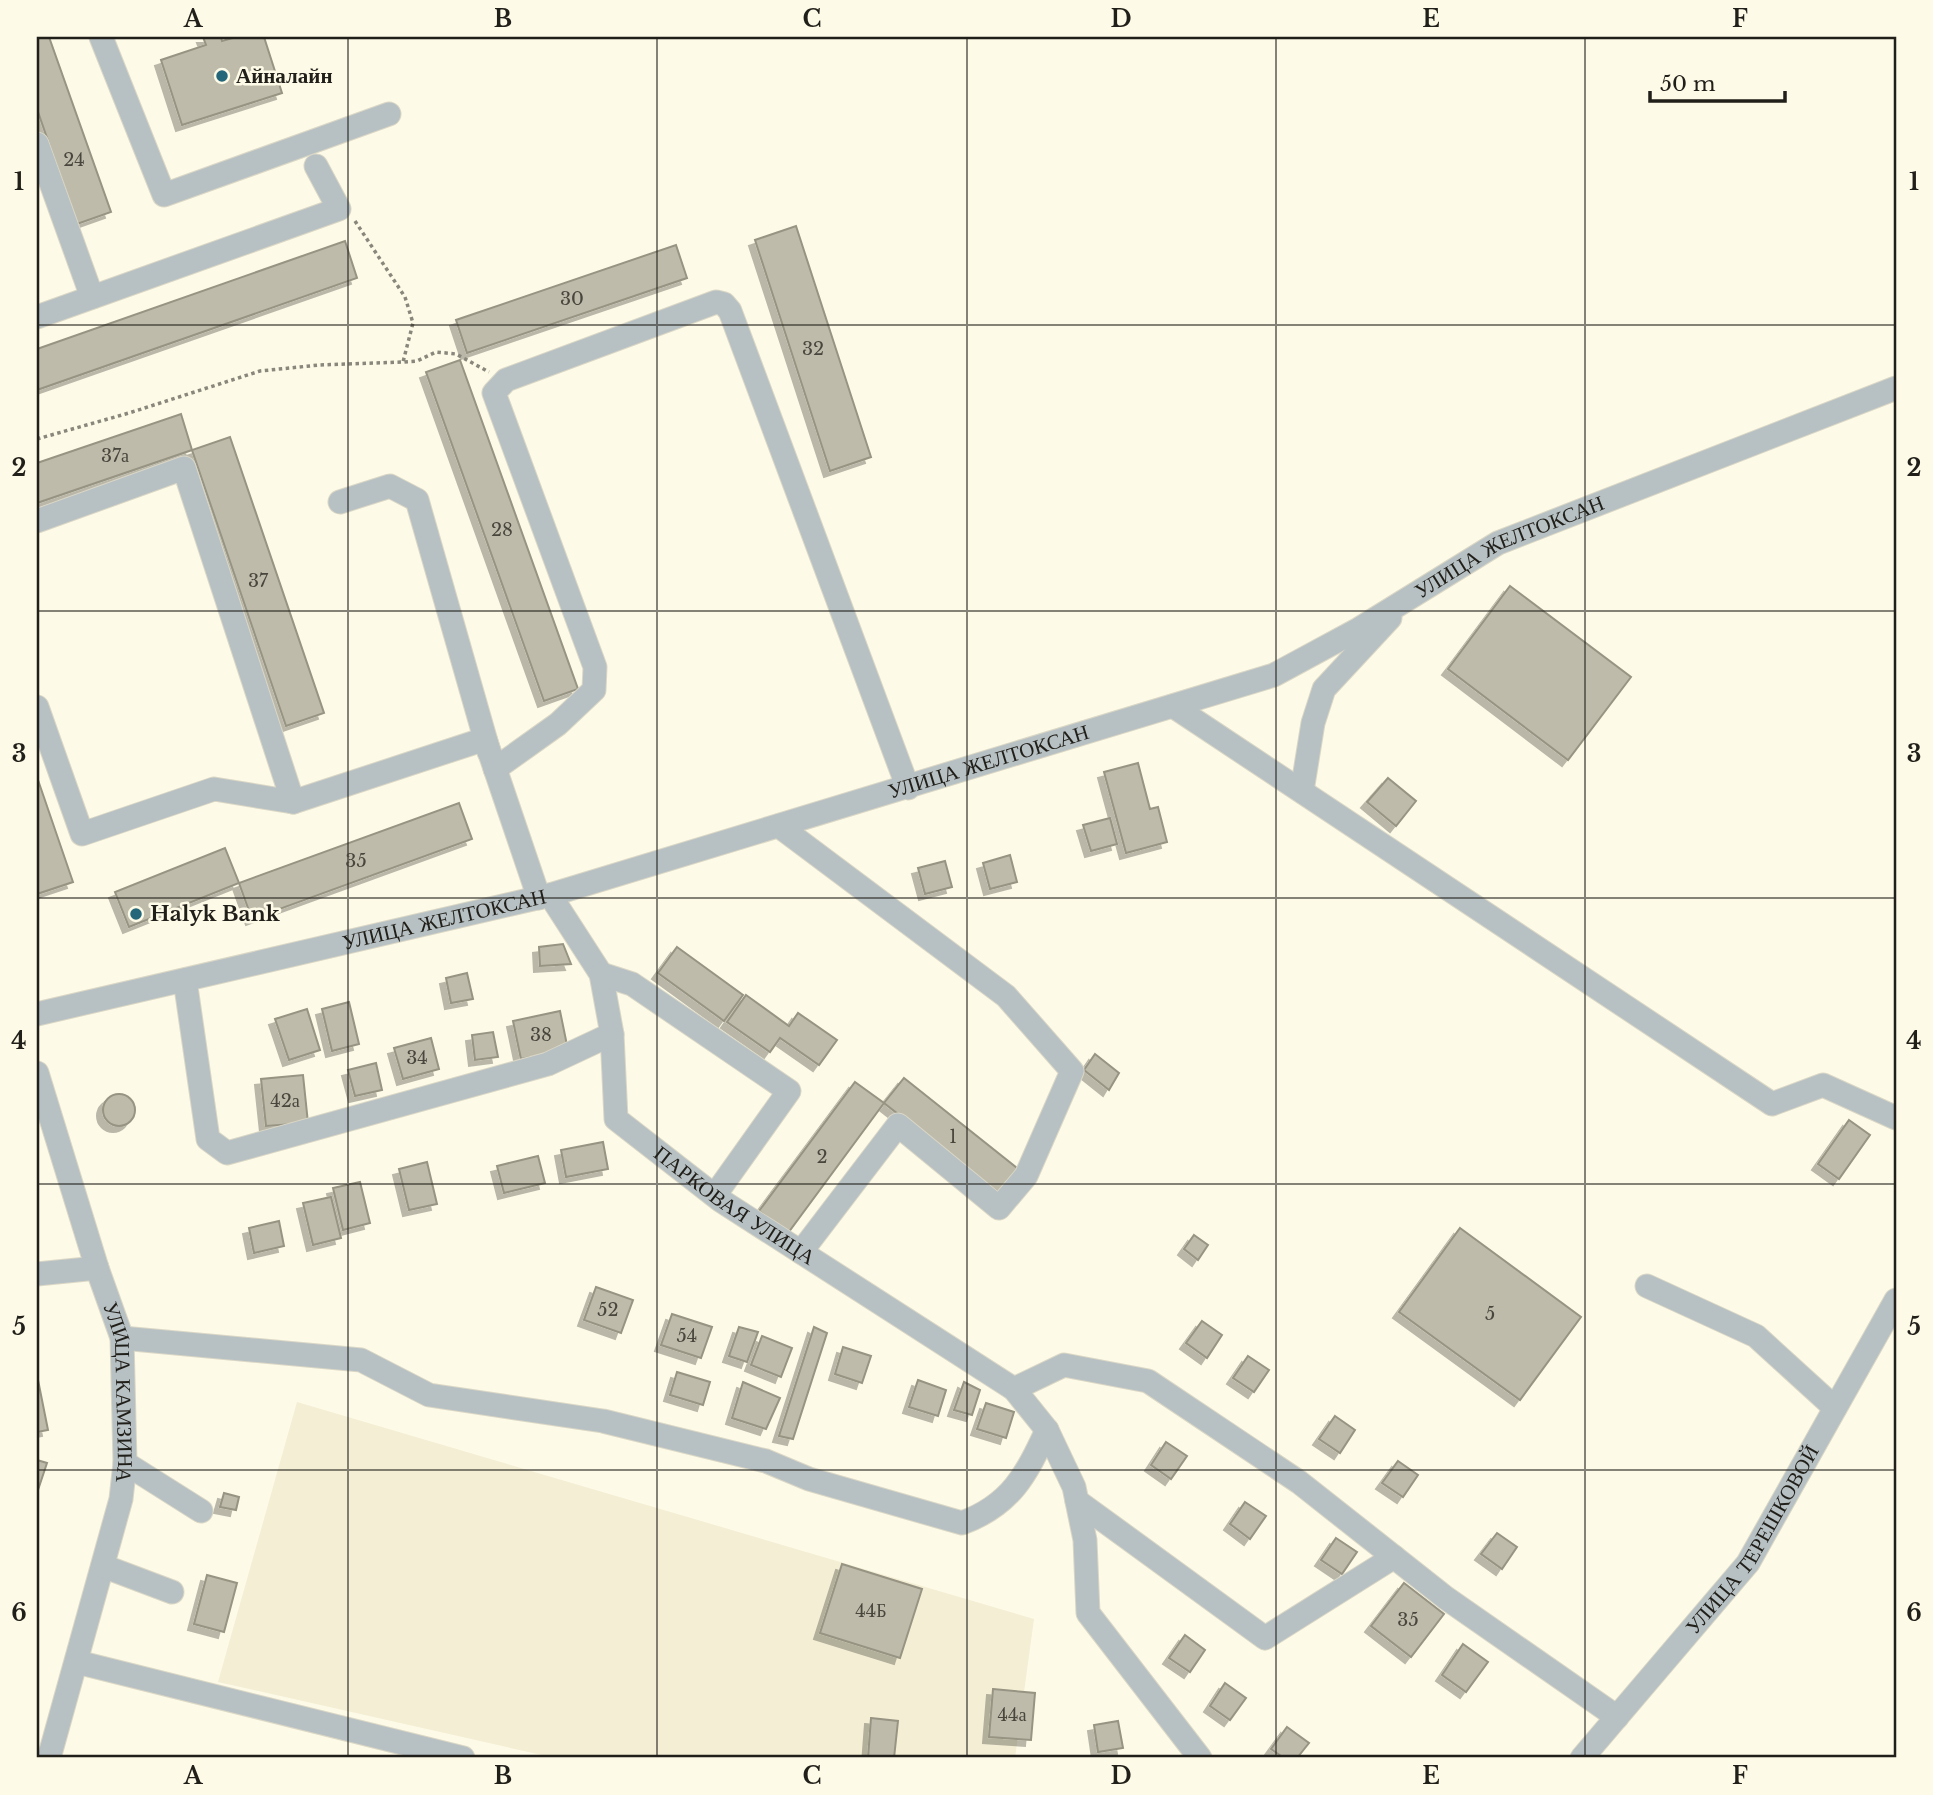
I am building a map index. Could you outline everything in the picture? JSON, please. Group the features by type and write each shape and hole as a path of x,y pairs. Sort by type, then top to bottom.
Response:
{"street":[{"path":"101,37 164,195 388,114"},
{"path":"37,144 92,297"},
{"path":"37,317 338,209 316,166"},
{"path":"37,707 82,834 214,789 293,802 485,739 493,762 512,760 558,724 594,690 595,667 494,393 506,380 710,303 724,304 730,310 908,788"},
{"name":"УЛИЦА ЖЕЛТОКСАН","path":"37,1014 544,896 908,788 1274,675 1406,600 1498,543 1896,388"},
{"path":"37,521 184,468 293,802"},
{"name":"ПАРКОВАЯ УЛИЦА","path":"340,502 390,486 417,500 493,762 544,896 601,974 612,1034 616,1119 715,1195 1014,1389 1047,1430 1074,1487 1085,1540 1088,1613 1200,1758"},
{"path":"1302,791 1313,723 1324,689 1406,600"},
{"path":"1173,706 1772,1104 1823,1085 1896,1118"},
{"path":"779,826 1006,996 1072,1071 1026,1176 999,1208 898,1125 801,1252"},
{"path":"601,974 632,984 789,1091 715,1195"},
{"path":"185,980 208,1139 227,1153 548,1064 612,1034"},
{"name":"УЛИЦА КАМЗИНА","path":"37,1073 97,1268 122,1338 125,1463 121,1499 49,1758"},
{"path":"37,1275 97,1268"},
{"path":"1647,1286 1756,1336 1835,1408"},
{"name":"УЛИЦА ТЕРЕШКОВОЙ","path":"1582,1758 1748,1563 1896,1300"},
{"path":"122,1338 361,1360 429,1395 630,1428 766,1461 810,1479 962,1523 986,1514 1008,1497 1028,1471 1047,1430"},
{"path":"1014,1389 1064,1365 1148,1381 1299,1482 1537,1664 1617,1717"},
{"path":"125,1463 201,1511"},
{"path":"1077,1501 1265,1638 1394,1557"},
{"path":"103,1566 173,1592"},
{"path":"77,1662 463,1758"}],"path":[{"path":"338,209 354,219 405,297 413,323 403,362"},
{"path":"37,439 260,371 319,365 417,361 436,352 456,354 474,367 506,380"}],"shaded area":[{"path":"297,1402 1034,1619 1015,1758 555,1758 218,1682"}],"building":[{"path":"37,37 49,37 111,212 77,224 37,109"},
{"name":"Айналайн","path":"203,37 221,37 222,41 236,37 264,37 282,93 182,125 161,60 206,45"},
{"path":"796,226 871,457 830,471 755,240"},
{"path":"345,241 357,278 37,390 37,349"},
{"path":"676,245 687,278 467,353 456,320"},
{"path":"460,360 578,689 544,701 426,372"},
{"path":"181,414 192,450 37,503 37,463"},
{"path":"230,437 324,713 286,726 192,450"},
{"path":"1510,586 1631,677 1568,760 1448,669"},
{"path":"1138,763 1150,809 1158,807 1167,842 1126,853 1104,772"},
{"path":"37,777 73,882 37,894"},
{"path":"1388,778 1416,801 1396,826 1367,802"},
{"path":"459,803 472,839 252,919 239,883"},
{"path":"1110,818 1117,844 1091,851 1083,825"},
{"path":"225,848 239,883 129,927 115,892"},
{"path":"1010,855 1017,882 990,889 983,863"},
{"path":"945,861 952,887 925,894 918,868"},
{"path":"563,944 571,964 540,966 539,947"},
{"path":"677,947 743,995 724,1021 658,973"},
{"path":"467,973 473,999 451,1003 446,978"},
{"path":"746,995 789,1026 798,1013 837,1040 819,1065 780,1038 770,1052 727,1022"},
{"path":"349,1002 359,1044 332,1051 322,1009"},
{"path":"307,1009 320,1050 289,1060 275,1019"},
{"path":"560,1011 568,1050 521,1059 513,1021"},
{"path":"493,1032 498,1057 475,1060 472,1035"},
{"path":"431,1038 439,1069 403,1079 394,1048"},
{"path":"1095,1054 1119,1073 1109,1090 1084,1070"},
{"path":"376,1063 382,1090 355,1096 348,1070"},
{"path":"303,1075 308,1123 266,1126 261,1079"},
{"path":"904,1078 1022,1172 1003,1196 884,1103"},
{"path":"855,1082 884,1103 788,1233 759,1211"},
{"path":"119,1094 131,1098 135,1110 131,1122 119,1126 107,1122 103,1110 107,1098"},
{"path":"1849,1120 1870,1135 1839,1179 1818,1164"},
{"path":"603,1142 608,1169 566,1177 561,1150"},
{"path":"538,1156 545,1183 504,1193 497,1166"},
{"path":"427,1162 437,1204 409,1210 399,1169"},
{"path":"360,1182 370,1223 343,1230 333,1188"},
{"path":"331,1197 341,1238 313,1245 303,1203"},
{"path":"279,1221 284,1246 254,1253 249,1228"},
{"path":"1460,1228 1581,1317 1520,1400 1399,1312"},
{"path":"1194,1235 1208,1245 1198,1260 1184,1249"},
{"path":"596,1287 633,1300 621,1333 584,1320"},
{"path":"672,1314 712,1327 701,1358 661,1345"},
{"path":"1202,1321 1222,1335 1207,1358 1186,1343"},
{"path":"739,1327 758,1332 747,1362 729,1356"},
{"path":"814,1327 827,1333 793,1439 779,1436"},
{"path":"762,1336 792,1348 781,1377 751,1365"},
{"path":"843,1347 871,1356 862,1383 835,1374"},
{"path":"1248,1356 1269,1370 1254,1392 1233,1378"},
{"path":"677,1372 710,1382 703,1405 670,1395"},
{"path":"37,1375 48,1430 37,1432"},
{"path":"918,1380 946,1390 938,1416 909,1407"},
{"path":"743,1382 780,1398 766,1429 732,1418"},
{"path":"964,1382 980,1390 972,1415 954,1410"},
{"path":"986,1403 1014,1412 1006,1438 977,1429"},
{"path":"1335,1416 1355,1430 1340,1453 1319,1439"},
{"path":"1166,1442 1187,1456 1171,1479 1151,1465"},
{"path":"37,1460 47,1463 37,1493"},
{"path":"1398,1461 1418,1475 1403,1497 1382,1483"},
{"path":"224,1493 239,1497 236,1510 220,1507"},
{"path":"1245,1502 1266,1516 1250,1539 1230,1524"},
{"path":"1497,1533 1517,1547 1502,1569 1481,1554"},
{"path":"1336,1538 1357,1552 1342,1574 1321,1560"},
{"path":"842,1564 922,1589 900,1658 820,1633"},
{"path":"207,1575 237,1583 224,1632 194,1624"},
{"path":"1404,1583 1444,1614 1411,1657 1371,1626"},
{"path":"1185,1635 1205,1650 1190,1672 1169,1658"},
{"path":"1463,1644 1488,1662 1466,1692 1442,1675"},
{"path":"1225,1683 1246,1698 1230,1720 1210,1706"},
{"path":"993,1689 1035,1693 1031,1740 989,1737"},
{"path":"871,1718 898,1721 894,1758 868,1758"},
{"path":"1118,1721 1123,1748 1098,1752 1094,1725"},
{"path":"1287,1727 1309,1743 1297,1758 1284,1758 1271,1749"}],"place":[{"name":"Айналайн","path":"222,76"},
{"name":"Halyk Bank","path":"136,914"}]}
